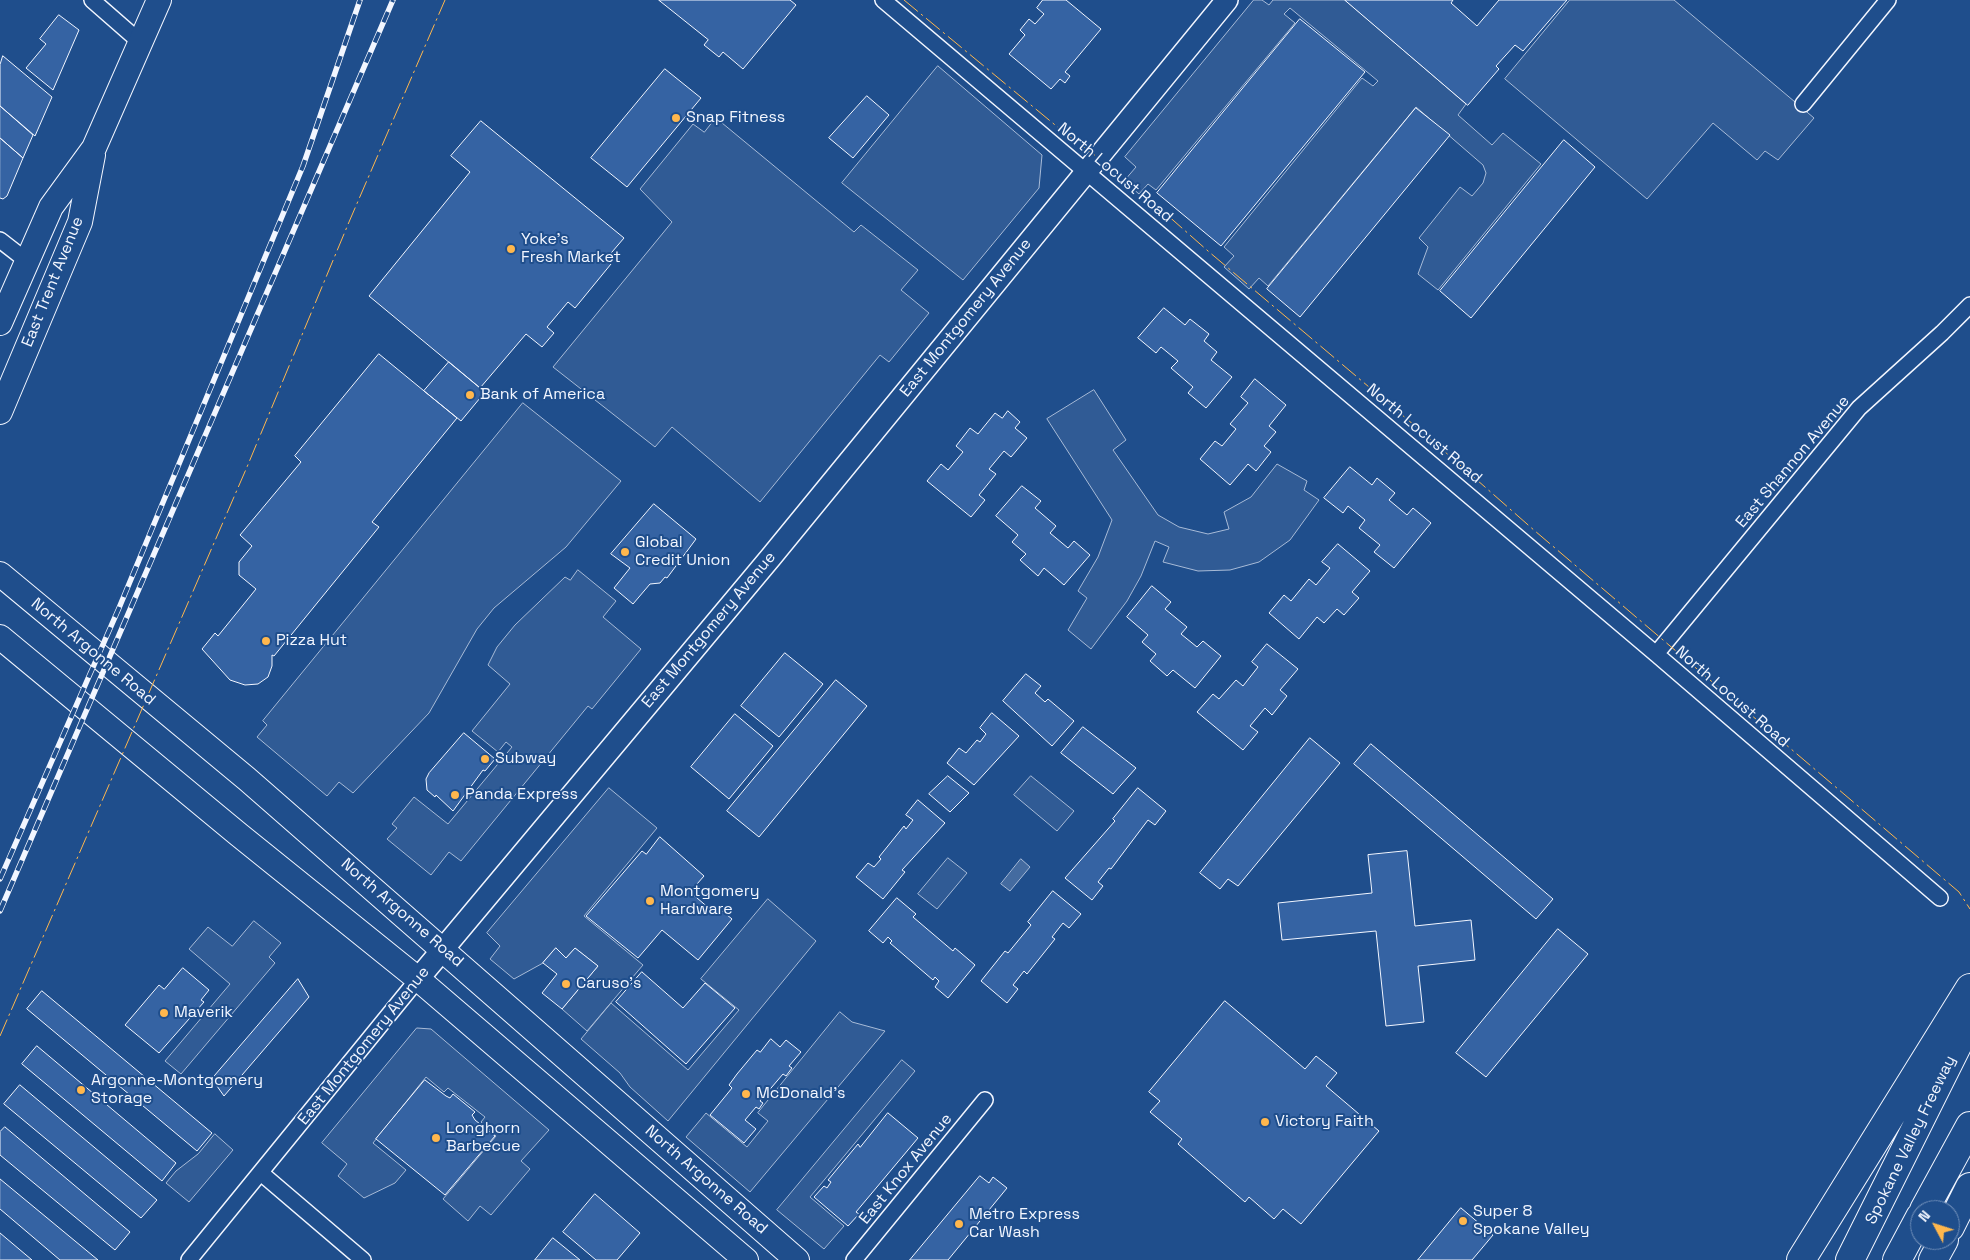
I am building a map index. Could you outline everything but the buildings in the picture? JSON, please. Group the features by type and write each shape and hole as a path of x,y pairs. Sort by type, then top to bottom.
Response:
{"highway":[{"path":"1801,1260 1970,988"},
{"name":"Spokane Valley Freeway","path":"1850,1260 1970,1020"},
{"path":"1929,1200 1970,1126"},
{"path":"1960,1207 1970,1187"},
{"path":"1897,1260 1910,1236"}],"main road":[{"name":"East Trent Avenue","path":"0,323 51,207 94,148 159,0"},
{"name":"East Montgomery Avenue","path":"418,979 771,557 1227,0"},
{"name":"East Trent Avenue","path":"0,412 80,222 94,148"},
{"name":"North Argonne Road","path":"0,574 247,779 797,1260"},
{"path":"0,637 238,834 418,979 746,1260"}],"street":[{"path":"92,0 140,42"},
{"name":"North Locust Road","path":"882,0 1656,654 1940,898"},
{"path":"1803,104 1888,0"},
{"path":"0,240 28,261"},
{"name":"East Shannon Avenue","path":"1656,654 1859,408 1942,333 1970,304"},
{"name":"East Montgomery Avenue","path":"189,1260 418,979"},
{"name":"East Knox Avenue","path":"854,1260 985,1100"},
{"path":"260,1173 363,1260"}],"shaded area":[{"path":"1254,0 1262,0 1269,5 1273,0 1345,0 1466,104 1458,115 1492,145 1503,133 1541,164 1438,290 1418,274 1428,247 1419,238 1460,187 1472,196 1483,183 1486,173 1483,165 1416,107 1268,286 1259,278 1249,289 1224,267 1234,256 1224,247 1362,78 1373,86 1378,81 1290,8 1284,14 1295,23 1156,190 1148,184 1139,194 1124,181 1136,167 1125,157"},
{"path":"1570,0 1674,0 1814,118 1778,160 1765,151 1757,160 1713,123 1647,199 1505,79"},
{"path":"938,66 1042,155 1039,188 963,280 842,183"},
{"path":"716,118 854,232 861,225 918,270 901,290 929,313 889,362 880,355 760,502 672,427 655,447 553,367 672,222 640,189 693,124 704,132"},
{"path":"1094,390 1126,440 1113,450 1158,515 1179,527 1208,534 1229,529 1224,512 1251,497 1277,464 1307,481 1304,490 1319,500 1290,540 1259,562 1230,570 1198,571 1163,562 1169,547 1155,541 1141,576 1127,601 1091,649 1068,630 1087,598 1078,591 1098,557 1112,520 1047,419"},
{"path":"523,403 621,481 566,547 494,608 477,629 429,713 353,793 339,782 327,796 257,737 267,725 263,721"},
{"path":"578,570 616,601 603,617 641,649 592,709 588,706 461,861 449,852 431,875 387,839 397,828 392,824 414,797 448,824 512,747 506,742 498,752 472,731 510,684 488,665 497,647 515,625 565,577 570,580"},
{"path":"1031,776 1074,811 1057,831 1014,795"},
{"path":"609,788 657,828 584,916 643,965 587,1031 562,1009 598,966 575,948 566,958 556,948 543,963 514,979 490,959 500,946 487,933"},
{"path":"948,858 967,873 937,909 918,894"},
{"path":"1021,859 1030,867 1010,891 1001,884"},
{"path":"768,899 816,941 668,1121 630,1087 620,1073 581,1039 611,1003 688,1070 739,1010 701,979"},
{"path":"254,921 281,943 269,957 275,963 181,1074 165,1061 230,984 189,949 208,927 232,946"},
{"path":"840,1012 852,1022 885,1031 750,1192 686,1137 706,1113 747,1147 768,1121 758,1113"},
{"path":"417,1028 431,1029 549,1130 521,1161 530,1169 491,1215 480,1206 468,1221 443,1199 496,1136 481,1122 485,1117 448,1088 444,1092 426,1077 373,1143 406,1170 395,1183 364,1198 338,1176 347,1164 322,1143"},
{"path":"902,1060 915,1071 810,1197 844,1226 824,1249 777,1210"},
{"path":"215,1134 233,1150 189,1202 166,1183 176,1171 198,1154"}],"railway":[{"path":"0,879 119,608 303,166 360,0"},
{"path":"0,911 393,0"}],"power":[{"path":"0,1036 247,467 349,222 445,0"},
{"path":"904,0 1066,134 1123,176 1208,251 1959,892 1970,909"}],"place":[{"name":"Snap Fitness","path":"676,118"},
{"name":"Yoke's Fresh Market","path":"511,249"},
{"name":"Bank of America","path":"470,395"},
{"name":"Global Credit Union","path":"625,552"},
{"name":"Pizza Hut","path":"266,641"},
{"name":"Subway","path":"485,759"},
{"name":"Panda Express","path":"455,795"},
{"name":"Montgomery Hardware","path":"650,901"},
{"name":"Caruso's","path":"566,984"},
{"name":"Maverik","path":"164,1013"},
{"name":"Argonne-Montgomery Storage","path":"81,1090"},
{"name":"McDonald's","path":"746,1094"},
{"name":"Victory Faith","path":"1265,1122"},
{"name":"Longhorn Barbecue","path":"436,1138"},
{"name":"Super 8 Spokane Valley","path":"1463,1221"},
{"name":"Metro Express Car Wash","path":"959,1224"}]}
